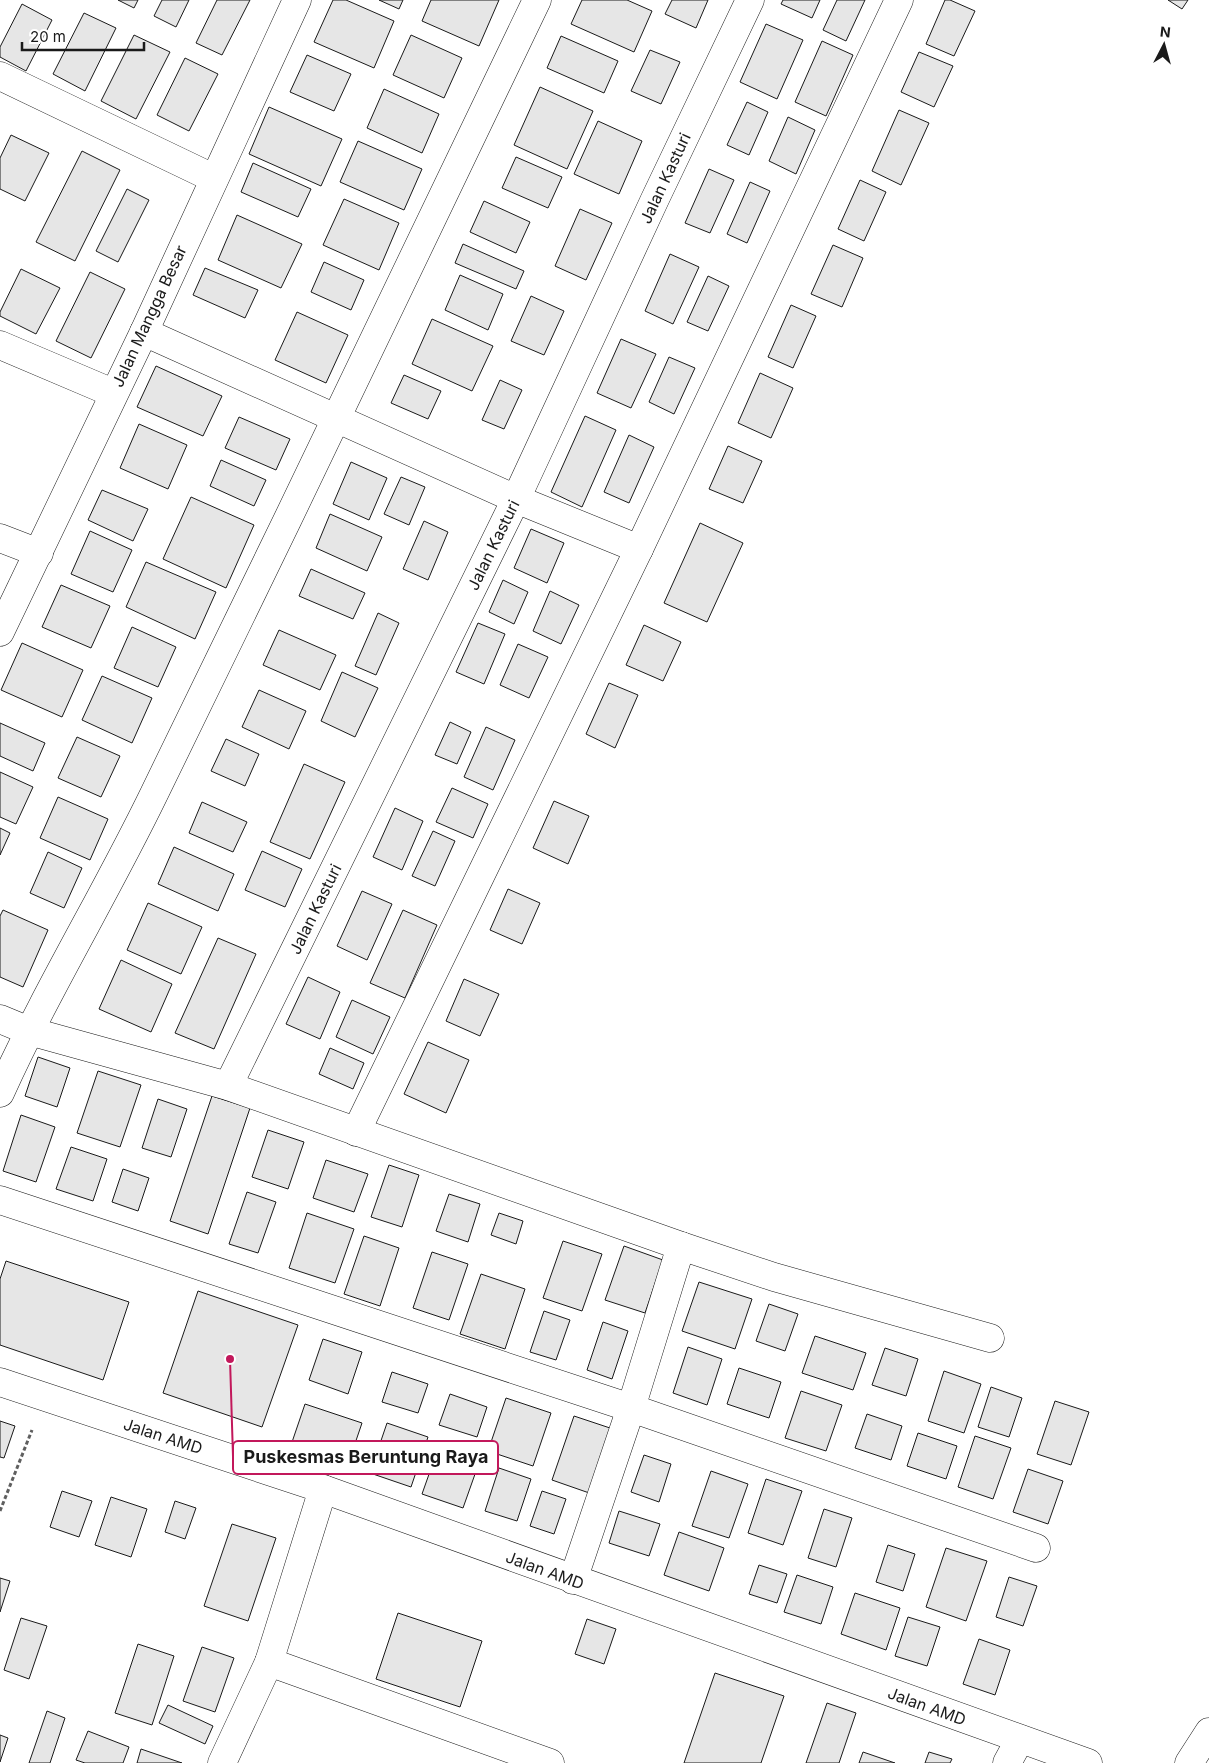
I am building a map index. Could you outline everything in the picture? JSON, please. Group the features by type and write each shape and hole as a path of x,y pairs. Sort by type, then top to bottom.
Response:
{"street":[{"name":"Jalan Mangga Besar","path":"0,632 113,393 144,332 296,0"},
{"path":"0,1093 29,1031 151,799 338,419 537,0"},
{"name":"Jalan Kasturi","path":"228,1086 516,499 655,199 750,0"},
{"path":"356,1132 638,549 899,0"},
{"path":"0,76 213,178"},
{"path":"144,332 516,499 638,549"},
{"path":"2,350 113,393"},
{"path":"0,538 39,553"},
{"path":"0,1019 29,1031 228,1086 774,1277 990,1338"},
{"path":"0,1200 631,1408 1036,1548"},
{"path":"574,1580 631,1408 681,1246"},
{"name":"Jalan AMD","path":"0,1382 323,1490 1088,1763"},
{"path":"222,1763 268,1662 323,1490"},
{"path":"268,1662 550,1763"},
{"path":"1189,1763 1209,1732"},
{"path":"1007,1763 1020,1739"}],"path":[{"path":"0,1511 45,1397"}],"building":[{"path":"118,0 138,0 134,8"},
{"path":"162,0 189,0 176,27 154,16"},
{"path":"217,0 250,0 222,55 196,43"},
{"path":"333,0 346,0 394,21 374,68 314,42"},
{"path":"379,0 403,0 399,9"},
{"path":"431,0 499,0 479,46 422,21"},
{"path":"582,0 627,0 652,11 634,52 571,24"},
{"path":"672,0 708,0 696,28 665,14"},
{"path":"783,0 820,0 812,18 781,4"},
{"path":"837,0 865,0 846,41 823,30"},
{"path":"945,0 950,0 975,11 954,56 926,44"},
{"path":"1168,0 1188,0 1182,9"},
{"path":"22,4 52,20 26,71 0,57 0,47"},
{"path":"84,13 116,28 85,91 53,74"},
{"path":"766,24 803,40 777,99 740,82"},
{"path":"134,35 170,52 136,119 101,101"},
{"path":"411,35 462,58 444,98 393,75"},
{"path":"561,36 618,61 604,93 547,68"},
{"path":"822,41 853,55 826,116 795,102"},
{"path":"650,50 680,62 661,104 631,91"},
{"path":"919,52 953,66 934,107 901,92"},
{"path":"307,55 351,74 334,111 290,92"},
{"path":"185,58 218,74 189,131 157,115"},
{"path":"540,87 593,111 567,169 514,145"},
{"path":"384,89 439,114 422,153 367,128"},
{"path":"747,102 768,112 749,155 727,145"},
{"path":"269,107 342,139 321,186 249,154"},
{"path":"899,110 929,123 901,185 872,171"},
{"path":"788,117 815,130 796,174 769,161"},
{"path":"598,121 642,141 619,194 574,174"},
{"path":"11,135 49,153 25,201 0,189 0,158"},
{"path":"358,141 422,169 404,210 340,182"},
{"path":"82,151 120,170 75,261 36,242"},
{"path":"516,157 562,177 548,208 502,188"},
{"path":"253,163 311,189 298,217 241,192"},
{"path":"709,169 734,180 710,233 685,223"},
{"path":"860,180 886,192 864,241 838,229"},
{"path":"750,182 770,191 747,243 727,234"},
{"path":"127,189 149,200 118,262 96,251"},
{"path":"344,199 399,223 379,270 323,245"},
{"path":"484,201 530,222 516,253 470,232"},
{"path":"580,209 612,223 586,280 555,266"},
{"path":"237,215 302,244 281,288 218,260"},
{"path":"463,244 524,271 516,289 455,263"},
{"path":"833,245 863,258 842,307 811,294"},
{"path":"670,254 699,267 673,324 645,311"},
{"path":"324,262 364,280 351,310 311,292"},
{"path":"205,268 258,290 245,318 193,295"},
{"path":"21,269 60,288 36,334 0,316 0,312"},
{"path":"90,272 125,289 91,358 56,341"},
{"path":"460,275 503,294 488,330 445,310"},
{"path":"708,276 729,286 708,331 687,322"},
{"path":"531,296 564,311 544,355 511,341"},
{"path":"791,305 816,316 793,368 768,357"},
{"path":"297,312 348,335 326,383 275,360"},
{"path":"432,319 493,346 472,391 412,364"},
{"path":"621,339 656,354 631,408 597,393"},
{"path":"669,357 695,368 674,414 649,402"},
{"path":"156,366 222,396 203,436 137,407"},
{"path":"760,373 793,388 771,438 738,423"},
{"path":"404,375 441,391 428,419 391,403"},
{"path":"500,380 522,390 504,429 482,420"},
{"path":"585,416 616,430 582,507 551,492"},
{"path":"239,417 290,439 276,470 225,448"},
{"path":"139,424 187,445 168,489 120,468"},
{"path":"629,435 654,447 629,503 604,492"},
{"path":"728,446 762,461 743,503 709,489"},
{"path":"221,460 266,480 254,506 210,486"},
{"path":"351,462 387,478 369,520 333,504"},
{"path":"401,477 425,487 409,525 384,514"},
{"path":"102,490 148,509 133,541 88,520"},
{"path":"191,497 254,525 226,588 163,559"},
{"path":"330,514 382,537 367,571 316,548"},
{"path":"424,521 448,532 428,580 403,569"},
{"path":"700,523 743,543 707,622 664,603"},
{"path":"531,529 564,543 547,583 514,568"},
{"path":"90,531 132,550 113,592 71,574"},
{"path":"146,562 216,592 195,639 126,607"},
{"path":"311,569 365,593 353,619 299,596"},
{"path":"503,580 528,592 514,624 489,612"},
{"path":"61,585 110,606 91,648 42,627"},
{"path":"550,591 579,605 561,644 533,631"},
{"path":"378,613 399,623 376,675 355,666"},
{"path":"478,623 505,634 484,684 456,672"},
{"path":"644,625 681,642 663,681 626,665"},
{"path":"132,627 176,647 158,687 114,668"},
{"path":"279,630 336,655 320,690 263,665"},
{"path":"22,643 83,670 62,717 1,690"},
{"path":"518,644 548,657 529,698 500,685"},
{"path":"342,672 378,688 355,737 321,721"},
{"path":"102,676 152,698 132,743 82,720"},
{"path":"609,683 638,695 615,748 586,734"},
{"path":"259,690 306,711 289,749 242,727"},
{"path":"450,722 471,732 457,764 435,755"},
{"path":"0,723 45,743 33,771 0,756"},
{"path":"486,727 515,740 493,790 464,777"},
{"path":"77,737 120,756 101,797 58,778"},
{"path":"226,739 259,754 245,786 211,771"},
{"path":"304,764 345,782 310,859 270,842"},
{"path":"0,772 33,787 16,824 0,817"},
{"path":"452,788 488,804 473,838 436,822"},
{"path":"58,797 108,819 90,860 40,838"},
{"path":"554,801 589,816 568,864 533,848"},
{"path":"202,802 247,822 233,852 189,833"},
{"path":"395,808 423,821 402,870 373,857"},
{"path":"0,828 10,833 0,855"},
{"path":"433,831 455,841 435,886 412,876"},
{"path":"174,847 234,874 218,911 158,884"},
{"path":"262,851 302,869 285,907 245,890"},
{"path":"48,852 82,868 64,908 30,893"},
{"path":"508,889 540,903 522,944 490,930"},
{"path":"362,891 392,904 367,960 337,946"},
{"path":"148,903 202,927 181,974 127,950"},
{"path":"3,910 48,930 23,987 0,977 0,916"},
{"path":"403,910 437,925 405,998 370,983"},
{"path":"218,938 256,954 214,1049 175,1033"},
{"path":"121,960 172,984 151,1032 99,1009"},
{"path":"308,977 340,992 320,1039 286,1024"},
{"path":"464,979 499,994 480,1036 446,1021"},
{"path":"352,1000 390,1017 373,1054 336,1037"},
{"path":"428,1042 469,1060 446,1113 404,1094"},
{"path":"330,1048 364,1063 353,1089 319,1074"},
{"path":"38,1057 70,1068 57,1107 25,1096"},
{"path":"98,1071 141,1085 120,1147 77,1133"},
{"path":"212,1096 250,1108 208,1234 170,1221"},
{"path":"158,1099 187,1109 171,1157 142,1148"},
{"path":"21,1115 55,1127 36,1182 3,1171"},
{"path":"268,1130 304,1142 288,1189 252,1177"},
{"path":"71,1147 107,1159 93,1201 56,1189"},
{"path":"326,1160 368,1174 354,1212 313,1198"},
{"path":"389,1165 419,1175 402,1227 371,1217"},
{"path":"123,1169 149,1178 138,1211 112,1202"},
{"path":"247,1192 276,1202 258,1253 229,1244"},
{"path":"449,1194 480,1204 468,1242 436,1231"},
{"path":"307,1213 354,1229 335,1283 289,1268"},
{"path":"499,1213 523,1221 516,1244 491,1235"},
{"path":"364,1236 399,1248 380,1306 344,1294"},
{"path":"563,1241 602,1254 582,1311 543,1298"},
{"path":"624,1246 663,1260 645,1313 605,1300"},
{"path":"432,1252 468,1264 449,1320 413,1308"},
{"path":"6,1261 129,1302 103,1380 0,1345 0,1279"},
{"path":"481,1274 525,1289 505,1349 460,1334"},
{"path":"699,1282 752,1299 735,1349 682,1331"},
{"path":"198,1291 298,1325 262,1427 163,1393"},
{"path":"769,1304 798,1314 785,1351 756,1341"},
{"path":"544,1311 570,1320 556,1360 530,1352"},
{"path":"603,1322 628,1331 612,1379 587,1370"},
{"path":"815,1336 866,1353 853,1390 802,1373"},
{"path":"323,1339 362,1352 348,1394 309,1380"},
{"path":"688,1347 722,1359 707,1405 673,1393"},
{"path":"885,1348 918,1359 906,1396 872,1385"},
{"path":"739,1368 781,1382 769,1418 727,1404"},
{"path":"944,1371 981,1384 964,1433 928,1421"},
{"path":"392,1372 428,1384 418,1413 382,1402"},
{"path":"991,1387 1022,1398 1009,1437 978,1427"},
{"path":"801,1391 842,1405 826,1451 785,1438"},
{"path":"450,1394 487,1407 477,1437 439,1425"},
{"path":"506,1398 551,1413 533,1466 488,1451"},
{"path":"1055,1401 1089,1412 1071,1465 1037,1454"},
{"path":"305,1404 362,1423 347,1467 290,1448"},
{"path":"867,1414 902,1426 891,1460 855,1448"},
{"path":"574,1416 616,1430 595,1495 552,1480"},
{"path":"0,1421 15,1426 4,1458 0,1457"},
{"path":"387,1423 428,1437 411,1487 370,1473"},
{"path":"918,1433 957,1446 946,1479 907,1466"},
{"path":"975,1436 1011,1448 993,1499 958,1487"},
{"path":"439,1446 480,1460 463,1508 422,1494"},
{"path":"644,1455 671,1464 659,1502 631,1492"},
{"path":"499,1468 531,1479 517,1521 485,1511"},
{"path":"1028,1469 1063,1481 1048,1524 1013,1512"},
{"path":"711,1471 748,1484 729,1538 692,1526"},
{"path":"766,1479 802,1491 783,1545 748,1533"},
{"path":"62,1491 92,1501 79,1537 50,1527"},
{"path":"542,1491 566,1499 554,1534 530,1526"},
{"path":"111,1497 147,1509 131,1557 95,1545"},
{"path":"175,1501 196,1508 185,1539 165,1532"},
{"path":"824,1509 852,1518 836,1567 808,1558"},
{"path":"619,1511 660,1524 649,1556 609,1543"},
{"path":"232,1524 276,1538 248,1621 204,1606"},
{"path":"679,1532 724,1548 709,1591 664,1575"},
{"path":"888,1545 915,1554 903,1591 876,1582"},
{"path":"946,1548 987,1561 966,1621 926,1607"},
{"path":"759,1565 787,1574 777,1603 749,1594"},
{"path":"797,1575 833,1587 821,1624 784,1612"},
{"path":"1009,1577 1037,1586 1023,1626 996,1617"},
{"path":"0,1578 10,1581 0,1612"},
{"path":"855,1593 900,1608 886,1650 841,1634"},
{"path":"398,1613 482,1641 460,1707 376,1679"},
{"path":"908,1617 940,1627 927,1666 895,1656"},
{"path":"21,1618 47,1626 29,1679 4,1670"},
{"path":"587,1619 616,1629 604,1664 575,1654"},
{"path":"979,1639 1010,1650 995,1695 963,1684"},
{"path":"138,1644 174,1656 152,1725 115,1713"},
{"path":"202,1647 234,1658 215,1712 183,1701"},
{"path":"715,1673 784,1696 761,1763 684,1763"},
{"path":"827,1703 856,1713 839,1763 806,1763"},
{"path":"168,1705 213,1726 205,1744 159,1723"},
{"path":"47,1711 65,1718 50,1763 29,1763"},
{"path":"88,1731 129,1747 123,1763 85,1763 76,1760"},
{"path":"0,1735 8,1738 0,1762"},
{"path":"141,1749 182,1763 137,1763"},
{"path":"863,1752 895,1763 859,1763"},
{"path":"929,1752 952,1759 950,1763 925,1763"}],"place":[{"name":"Puskesmas Beruntung Raya","path":"230,1359"}]}
